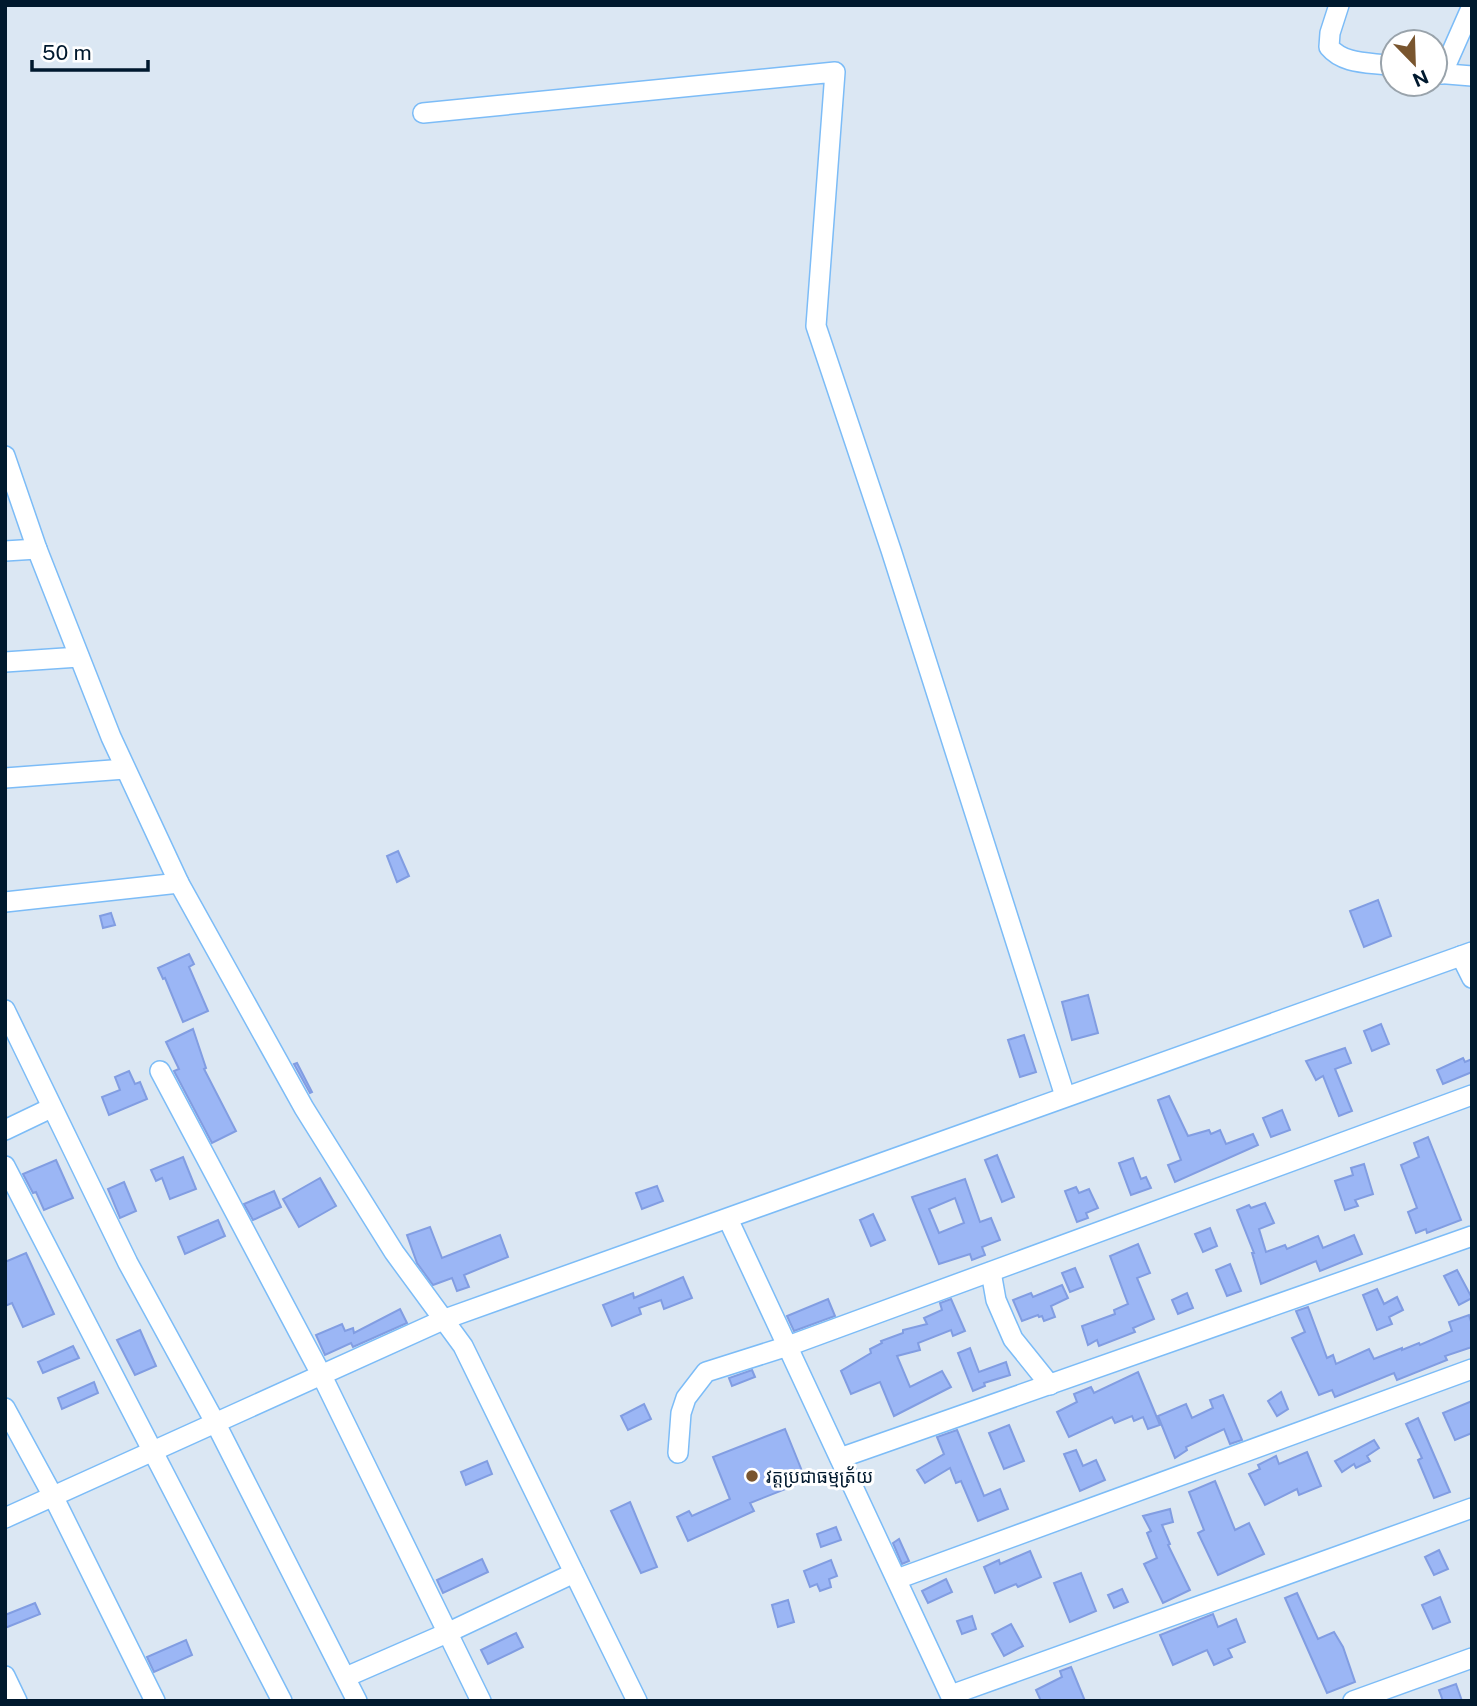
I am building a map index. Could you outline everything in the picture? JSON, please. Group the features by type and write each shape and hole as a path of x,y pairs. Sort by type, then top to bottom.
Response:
{"street":[{"path":"1339,5 1330,33 1329,47 1345,60 1379,64"},
{"path":"1449,51 1472,6"},
{"path":"423,113 835,72 816,327 891,550 1065,1096"},
{"path":"1449,74 1472,76"},
{"path":"5,456 37,549 79,657 125,769 178,883 304,1108 394,1252 463,1346 637,1701"},
{"path":"5,551 37,549"},
{"path":"5,662 79,657"},
{"path":"5,778 125,769"},
{"path":"5,902 178,883"},
{"path":"5,1518 445,1319 1466,954 1472,978"},
{"path":"5,1010 128,1264 216,1424 357,1701"},
{"path":"160,1071 321,1376 481,1701"},
{"path":"678,1453 681,1413 686,1398 706,1372 788,1346 1472,1096"},
{"path":"5,1130 51,1108"},
{"path":"5,1166 282,1701"},
{"path":"729,1219 952,1698 1472,1508"},
{"path":"840,1458 1472,1236"},
{"path":"991,1272 996,1300 1013,1339 1050,1385"},
{"path":"897,1579 1472,1369"},
{"path":"5,1408 54,1497 155,1701"},
{"path":"345,1677 447,1633 574,1573"},
{"path":"1353,1701 1472,1658"},
{"path":"5,1676 17,1701"}],"building":[{"path":"398,851 409,876 397,882 387,856"},
{"path":"1378,900 1391,936 1364,947 1350,911"},
{"path":"111,913 115,925 103,928 100,916"},
{"path":"189,954 194,964 189,967 208,1011 183,1022 165,978 163,979 158,968"},
{"path":"1088,995 1098,1033 1072,1040 1062,1002"},
{"path":"1381,1024 1389,1044 1372,1051 1364,1031"},
{"path":"193,1029 206,1068 204,1069 236,1131 212,1143 174,1071 179,1069 166,1042"},
{"path":"1024,1035 1036,1072 1020,1077 1008,1040"},
{"path":"1345,1048 1351,1063 1335,1069 1352,1111 1339,1116 1323,1076 1316,1080 1306,1061"},
{"path":"1463,1058 1465,1062 1472,1059 1472,1072 1443,1084 1437,1070"},
{"path":"297,1063 312,1092 310,1093 294,1064"},
{"path":"129,1071 135,1084 140,1082 147,1099 109,1115 102,1097 120,1090 115,1077"},
{"path":"1169,1096 1188,1136 1209,1130 1211,1134 1220,1130 1226,1144 1253,1134 1258,1145 1175,1182 1168,1165 1181,1160 1158,1100"},
{"path":"1282,1110 1290,1130 1271,1137 1263,1118"},
{"path":"1428,1137 1461,1220 1427,1233 1426,1229 1416,1233 1408,1212 1417,1208 1401,1165 1419,1157 1414,1143"},
{"path":"997,1155 1014,1197 1002,1202 985,1160"},
{"path":"183,1157 196,1189 170,1199 162,1178 156,1181 151,1170"},
{"path":"1133,1158 1141,1179 1146,1177 1151,1188 1131,1195 1119,1163"},
{"path":"56,1160 73,1198 44,1210 36,1192 33,1193 23,1174"},
{"path":"1364,1164 1373,1194 1355,1200 1358,1206 1345,1210 1335,1181 1353,1175 1351,1168"},
{"path":"320,1178 336,1206 299,1227 283,1199"},
{"path":"965,1179 980,1222 991,1218 1000,1240 982,1247 985,1255 972,1260 970,1254 939,1264 912,1197","holes":["955,1198 964,1223 939,1233 929,1209"]},
{"path":"124,1182 136,1211 120,1218 108,1189"},
{"path":"657,1186 663,1201 642,1209 636,1193"},
{"path":"1076,1187 1079,1193 1089,1189 1098,1208 1086,1213 1088,1218 1077,1222 1065,1191"},
{"path":"274,1191 281,1207 253,1220 244,1204"},
{"path":"1265,1203 1274,1223 1259,1229 1266,1252 1285,1245 1287,1249 1318,1236 1323,1248 1354,1235 1362,1254 1320,1271 1316,1261 1261,1284 1254,1253 1237,1210"},
{"path":"873,1214 885,1240 871,1246 860,1220"},
{"path":"218,1220 225,1236 185,1254 178,1237"},
{"path":"430,1227 442,1258 500,1235 508,1257 464,1275 469,1287 457,1291 452,1278 433,1285 417,1263 407,1235"},
{"path":"1210,1228 1217,1246 1203,1252 1195,1234"},
{"path":"1138,1244 1150,1273 1137,1278 1154,1319 1133,1328 1135,1332 1099,1346 1097,1340 1088,1345 1082,1326 1115,1314 1114,1310 1128,1304 1110,1256"},
{"path":"26,1253 54,1314 23,1327 12,1303 5,1306 5,1262"},
{"path":"1230,1264 1241,1291 1227,1296 1216,1270"},
{"path":"1075,1268 1083,1287 1070,1292 1062,1273"},
{"path":"1457,1270 1472,1298 1459,1305 1444,1276"},
{"path":"683,1277 692,1298 664,1309 661,1300 639,1308 641,1314 612,1326 603,1305 633,1293 634,1298"},
{"path":"1062,1285 1068,1298 1051,1306 1055,1317 1044,1321 1042,1316 1038,1315 1022,1321 1013,1300 1031,1293 1033,1297"},
{"path":"1377,1289 1384,1304 1397,1297 1403,1310 1389,1317 1392,1324 1377,1330 1363,1295"},
{"path":"1187,1293 1193,1308 1178,1314 1172,1300"},
{"path":"828,1299 835,1316 794,1331 787,1316"},
{"path":"951,1299 965,1331 953,1336 951,1330 918,1343 920,1350 897,1356 910,1387 942,1371 951,1387 894,1416 880,1382 851,1394 841,1371 871,1353 870,1349 882,1343 881,1341 903,1333 903,1330 927,1324 924,1318 942,1310 940,1303"},
{"path":"1308,1307 1327,1358 1333,1355 1336,1364 1369,1349 1374,1359 1402,1348 1419,1343 1420,1345 1452,1331 1449,1322 1469,1315 1472,1347 1445,1356 1447,1360 1397,1380 1394,1373 1335,1397 1332,1390 1319,1395 1292,1338 1305,1332 1296,1311"},
{"path":"400,1309 407,1323 353,1347 351,1343 325,1355 316,1335 342,1324 345,1331 353,1328 354,1333"},
{"path":"140,1330 156,1366 135,1375 117,1340"},
{"path":"73,1346 79,1358 43,1373 38,1362"},
{"path":"970,1348 979,1372 1006,1362 1010,1375 984,1383 985,1386 973,1391 958,1353"},
{"path":"752,1370 755,1377 732,1386 729,1378"},
{"path":"1138,1372 1160,1425 1148,1429 1143,1417 1134,1421 1132,1416 1115,1423 1112,1417 1069,1437 1057,1412 1077,1402 1074,1394 1091,1387 1094,1393"},
{"path":"94,1382 98,1393 62,1409 58,1398"},
{"path":"1281,1392 1288,1409 1277,1416 1268,1401"},
{"path":"1223,1395 1242,1440 1230,1444 1224,1429 1186,1447 1187,1450 1175,1458 1158,1416 1186,1404 1192,1418 1213,1408 1210,1400"},
{"path":"1472,1401 1472,1433 1455,1440 1443,1413"},
{"path":"644,1404 651,1419 628,1430 621,1416"},
{"path":"1418,1418 1450,1492 1434,1498 1418,1460 1422,1458 1406,1424"},
{"path":"1009,1425 1024,1461 1004,1469 989,1433"},
{"path":"785,1429 806,1481 750,1503 754,1511 688,1541 677,1517 689,1511 692,1516 730,1499 713,1457"},
{"path":"957,1430 984,1496 1000,1489 1008,1509 978,1521 961,1481 956,1483 950,1468 925,1483 917,1470 944,1454 937,1437"},
{"path":"1374,1440 1379,1448 1367,1456 1370,1461 1356,1468 1354,1464 1342,1472 1335,1461"},
{"path":"1076,1450 1083,1466 1096,1460 1105,1480 1080,1491 1064,1454"},
{"path":"1307,1452 1321,1486 1299,1495 1297,1489 1265,1505 1249,1474 1260,1469 1258,1465 1276,1456 1279,1464"},
{"path":"487,1461 492,1474 466,1485 461,1472"},
{"path":"1215,1481 1235,1530 1249,1523 1264,1554 1218,1575 1198,1533 1204,1530 1189,1492"},
{"path":"630,1502 657,1567 641,1573 611,1511"},
{"path":"1170,1509 1173,1522 1162,1525 1170,1544 1168,1545 1190,1590 1163,1603 1144,1564 1157,1558 1147,1533 1151,1531 1143,1516"},
{"path":"836,1527 841,1540 821,1547 817,1534"},
{"path":"899,1539 909,1561 902,1564 893,1543"},
{"path":"1439,1550 1448,1569 1434,1575 1425,1557"},
{"path":"1030,1551 1041,1577 995,1593 984,1567 999,1560 1000,1564"},
{"path":"482,1559 488,1572 443,1593 437,1580"},
{"path":"831,1560 837,1576 829,1579 831,1587 820,1591 817,1584 810,1587 804,1571"},
{"path":"1081,1573 1096,1611 1070,1622 1054,1583"},
{"path":"946,1579 952,1592 928,1603 922,1591"},
{"path":"1122,1589 1128,1602 1114,1608 1108,1595"},
{"path":"1297,1593 1318,1639 1334,1632 1343,1647 1355,1682 1327,1693 1285,1598"},
{"path":"1440,1597 1450,1622 1433,1629 1422,1605"},
{"path":"788,1600 794,1622 778,1627 772,1605"},
{"path":"35,1603 40,1614 5,1628 5,1615"},
{"path":"1213,1614 1218,1627 1236,1619 1245,1642 1228,1649 1232,1657 1214,1665 1207,1650 1173,1665 1160,1635"},
{"path":"972,1616 976,1629 962,1634 957,1621"},
{"path":"1011,1624 1023,1646 1004,1656 992,1634"},
{"path":"516,1633 523,1647 488,1664 481,1650"},
{"path":"186,1640 192,1655 154,1672 147,1657"},
{"path":"1071,1667 1085,1701 1041,1701 1036,1690 1062,1677 1060,1671"},
{"path":"1456,1684 1462,1701 1443,1701 1439,1690"}],"place":[{"name":"វត្តប្រជាធម្មត្រ័យ","path":"752,1476"}]}
